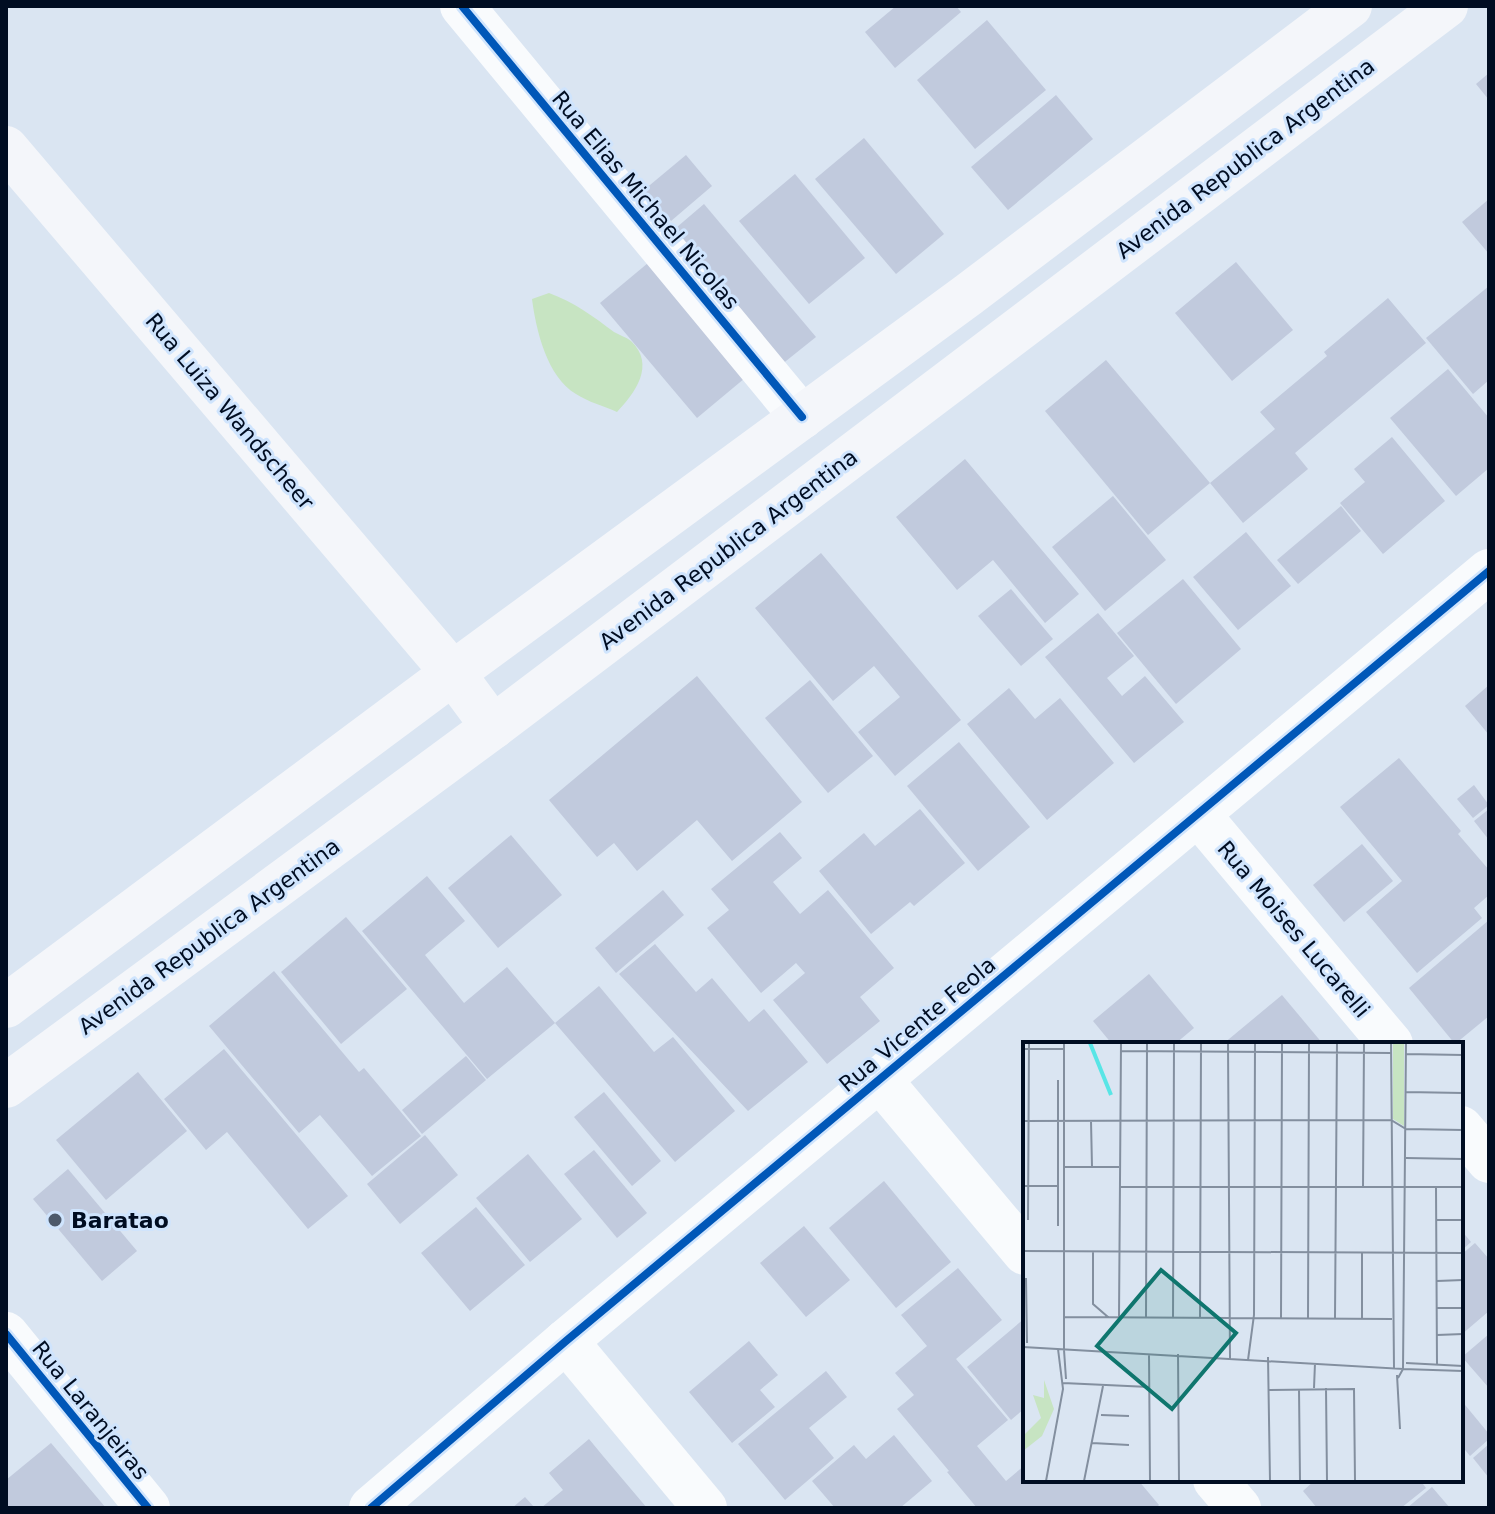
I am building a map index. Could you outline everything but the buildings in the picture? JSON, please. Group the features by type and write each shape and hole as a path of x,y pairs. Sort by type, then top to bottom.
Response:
{"main road":[{"path":"6,1006 981,286 1350,6"},
{"name":"Avenida Republica Argentina","path":"6,1086 493,727 1446,6"},
{"name":"Rua Luiza Wandscheer","path":"6,148 453,673 493,727"}],"street":[{"name":"Rua Elias Michael Nicolas","path":"484,13 802,417"},
{"name":"Rua Vicente Feola","path":"371,1508 566,1341 1489,571"},
{"name":"Rua Moises Lucarelli","path":"1198,814 1389,1042"},
{"path":"879,1079 1023,1251"},
{"path":"1463,1130 1489,1161"},
{"name":"Rua Laranjeiras","path":"6,1334 148,1508"},
{"path":"566,1341 705,1508"},
{"path":"1217,1482 1239,1508"}],"green space":[{"path":"549,293 583,310 631,341 638,350 642,360 640,378 617,412 576,394 550,365 536,325 532,299"}],"cycle path":[{"path":"462,6 802,417"},
{"path":"371,1508 566,1341 1489,571"},
{"path":"6,1334 148,1508"}],"place":[{"name":"Baratao","path":"55,1220"}]}
